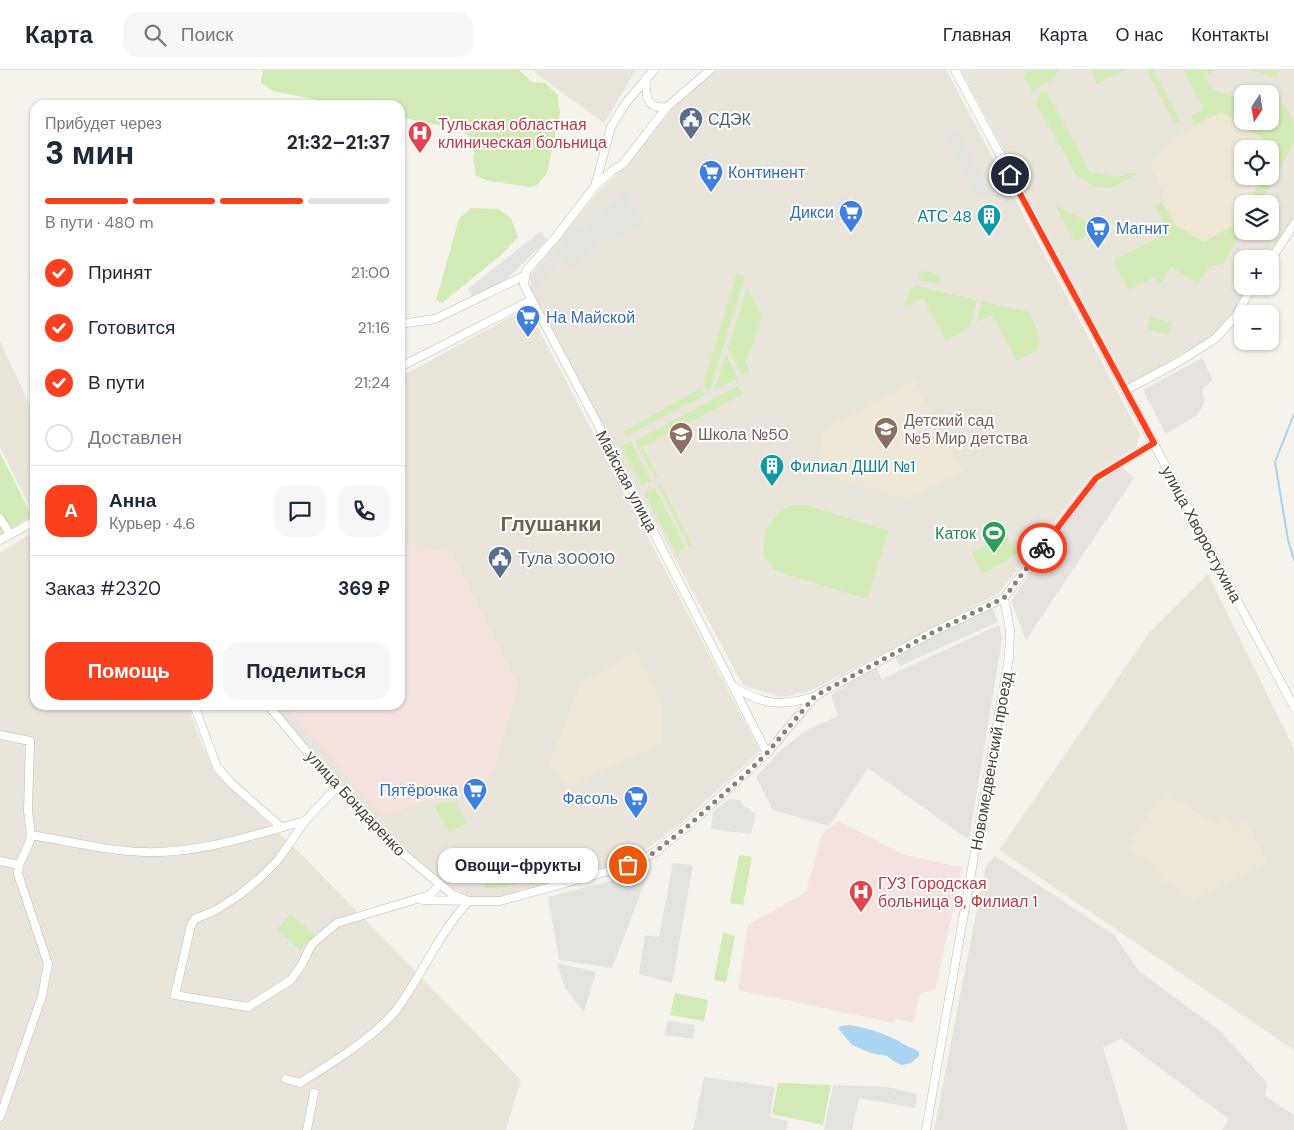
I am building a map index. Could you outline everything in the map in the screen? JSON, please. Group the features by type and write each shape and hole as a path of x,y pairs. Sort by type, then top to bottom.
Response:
{"street":[{"path":"405,323 435,319 524,276 526,271 556,237 595,186 623,164 667,107 710,70"},
{"name":"улица Хворостухина","path":"955,70 1075,299 1126,390 1294,707"},
{"path":"651,73 646,95 649,102 655,107 667,107"},
{"path":"595,186 613,123 625,104 651,73"},
{"path":"603,156 604,162 612,171"},
{"path":"1277,250 1294,224"},
{"name":"Майская улица","path":"524,276 524,285 531,300 611,449 767,753"},
{"path":"1126,390 1182,360 1216,338 1235,317 1248,295"},
{"path":"405,364 531,300"},
{"name":"улица Бондаренко","path":"272,710 337,787 388,842 453,896 469,901 500,901 616,869 639,861 655,852 688,826 767,753 815,696 934,632 1004,598 1096,478 1154,443"},
{"path":"0,518 10,534"},
{"path":"0,540 30,524"},
{"name":"Новомедвенский проезд","path":"926,1130 1009,657 1010,630 1004,598"},
{"path":"733,686 754,697 775,702 796,702 815,696"},
{"path":"196,710 217,767 231,783 281,827"},
{"path":"0,735 30,742 28,811 31,835 19,865 18,874 48,964 42,996 0,1118"},
{"path":"337,787 305,821 278,860 260,878 238,896 216,910 195,919 191,925 175,996 248,1007 290,980 302,964 312,944 337,923 430,895 440,884"},
{"path":"31,835 129,851 169,851 204,846 305,821"},
{"path":"0,861 19,865"},
{"path":"416,900 469,901"},
{"path":"286,1079 300,1083 340,1056 379,1026 396,1010 456,915 469,901"},
{"path":"307,1130 314,1093"}],"shaded area":[{"path":"534,70 636,70 604,123 538,75"},
{"path":"715,70 946,70 1140,434 1136,447 1091,475 999,593 808,692 781,697 743,685 531,292 530,275 600,190 623,169 671,110"},
{"path":"961,70 1294,70 1294,219 1274,250 1234,250 1234,295 1244,295 1237,305 1234,305 1234,310 1218,333 1129,385"},
{"path":"1221,112 1234,120 1234,130 1250,130 1266,140 1234,140 1234,185 1259,185 1252,195 1234,195 1234,225 1204,242 1176,226 1162,202 1163,191 1150,166 1177,135"},
{"path":"957,130 990,193 979,199 945,137"},
{"path":"623,191 630,199 628,205 644,223 607,242 586,226"},
{"path":"846,195 855,211 830,226 821,209"},
{"path":"578,225 600,242 573,269 561,258 537,289 534,286 533,276"},
{"path":"541,231 547,240 507,279 473,297 468,289"},
{"path":"528,309 760,751 679,825 634,858 500,897 470,897 443,884 391,840 331,775 278,710 405,710 405,374"},
{"path":"0,341 30,405 30,507 0,447"},
{"path":"1202,358 1213,380 1202,390 1205,402 1197,415 1166,434 1143,390"},
{"name":"Детский сад №5 Мир детства","path":"914,381 963,472 907,500 816,472 824,428"},
{"path":"1121,467 1134,478 1026,640 1011,601 1085,494"},
{"path":"30,534 30,710 190,710 195,727 214,772 304,857 521,1080 506,1130 0,1130 0,553"},
{"path":"405,542 452,553 518,685 496,765 488,778 383,817 288,710 405,710"},
{"path":"1208,574 1294,749 1294,1050 999,850 1149,633"},
{"path":"992,607 998,622 900,666 894,655"},
{"path":"999,625 1002,639 969,840 868,768 829,826 773,810 756,777 783,748 807,730 838,716 831,695 876,667 882,679"},
{"path":"636,652 662,705 663,743 567,788 549,765 581,682"},
{"path":"1166,791 1215,824 1226,819 1231,827 1246,822 1267,862 1193,899 1163,880 1154,866 1127,847"},
{"path":"729,799 740,800 744,806 756,814 751,834 711,829 713,812"},
{"name":"ГУЗ Городская больница 9, Филиал 1","path":"839,821 902,854 954,866 963,866 935,990 920,993 913,1023 896,1019 894,1023 738,990 748,925 806,892 822,834"},
{"path":"995,856 1114,935 1139,971 1220,1031 1267,1083 1265,1096 1294,1115 1294,1130 1222,1130 1229,1119 1121,1039 1103,1047 1128,1130 934,1130 985,868"},
{"path":"673,863 693,865 672,983 639,974 645,935 659,937"},
{"path":"649,871 612,968 559,960 548,897"},
{"path":"557,963 596,972 584,1012 565,988"},
{"path":"667,1021 695,1025 693,1039 665,1035"},
{"path":"704,1077 775,1087 770,1117 788,1121 786,1130 693,1130"},
{"path":"833,1085 887,1087 917,1094 915,1108 859,1098 852,1130 824,1130"}],"green space":[{"path":"263,70 519,70 532,82 545,83 558,95 560,113 547,173 537,185 531,187 489,181 476,176 473,157 476,143 462,130 405,118 405,100 318,100 273,91 261,83"},
{"path":"1033,70 1058,71 1052,80 1032,91 1023,75"},
{"path":"1090,70 1124,70 1097,84"},
{"path":"1146,70 1153,70 1180,121 1175,124"},
{"path":"1183,70 1217,70 1204,76 1213,90 1234,96 1234,120 1221,112 1195,125 1191,116 1204,109"},
{"path":"1252,70 1280,70 1275,77"},
{"path":"1046,90 1090,172 1117,177 1134,172 1136,175 1111,188 1096,187 1077,176 1035,102 1040,93"},
{"path":"1279,102 1285,106 1294,122 1294,144 1279,170 1279,140 1266,140 1250,130 1279,130"},
{"path":"1259,185 1270,185 1264,195 1252,195"},
{"path":"1162,202 1176,226 1204,242 1234,225 1234,240 1237,240 1223,264 1210,266 1198,284 1171,267 1159,285 1155,277 1128,290 1113,261 1169,232 1155,206"},
{"path":"1055,205 1102,229 1075,242"},
{"path":"471,208 498,209 511,218 518,237 501,255 442,303 436,300 459,219"},
{"path":"926,271 938,275 940,284 918,280 918,275"},
{"path":"737,273 745,276 709,394 703,384"},
{"path":"916,286 977,300 970,327 946,341 923,298 907,307 904,303 911,289"},
{"path":"747,288 762,317 746,362 750,372 742,376 728,349"},
{"path":"981,301 1029,312 1039,334 1038,349 1017,361 992,315 977,322"},
{"path":"1150,317 1172,323 1168,335 1146,329"},
{"path":"726,355 738,378 714,391"},
{"path":"738,386 743,394 639,449 635,441"},
{"path":"701,388 705,395 626,436 624,431"},
{"path":"631,441 651,481 642,486 621,446"},
{"path":"643,448 658,477 655,478 640,450"},
{"path":"0,453 30,512 30,517 0,535"},
{"path":"661,484 692,545 689,547 658,486"},
{"path":"655,488 686,548 676,553 644,493"},
{"path":"794,505 806,505 889,531 867,599 776,571 764,557 764,540 769,525 779,513"},
{"name":"Каток","path":"1005,534 1017,554 983,574 971,553"},
{"path":"455,801 467,824 449,832 433,804"},
{"path":"739,855 752,857 743,905 730,903"},
{"path":"522,856 534,878 503,887 486,888 482,880"},
{"path":"291,914 314,935 300,950 277,929"},
{"path":"723,933 735,936 726,982 714,980"},
{"path":"675,993 708,1000 704,1021 670,1015"},
{"path":"778,1083 831,1085 823,1125 772,1114"}],"water":[{"path":"848,1025 892,1038 919,1052 919,1056 911,1063 902,1065 887,1056 871,1053 852,1045 838,1028"}],"waterway":[{"path":"1294,414 1275,462 1288,540 1294,560"}],"way so far":[{"path":"628,865 655,852 688,826 748,772 767,753 815,696 934,632 1004,598 1042,548"}],"place":[{"name":"СДЭК","path":"691,140"},
{"name":"Тульская областная клиническая больница","path":"420,154"},
{"name":"Континент","path":"711,193"},
{"name":"Дикси","path":"851,233"},
{"name":"АТС 48","path":"989,237"},
{"name":"Магнит","path":"1098,249"},
{"name":"На Майской","path":"528,338"},
{"name":"Детский сад №5 Мир детства","path":"886,450"},
{"name":"Школа №50","path":"681,455"},
{"name":"Филиал ДШИ №1","path":"772,487"},
{"name":"Каток","path":"994,554"},
{"name":"Тула 300010","path":"500,579"},
{"name":"Пятёрочка","path":"475,811"},
{"name":"Фасоль","path":"636,819"},
{"name":"Овощи-фрукты","path":"628,865"},
{"name":"ГУЗ Городская больница 9, Филиал 1","path":"861,913"}],"district":[{"name":"Глушанки","path":"551,524"}],"route":[{"path":"1010,175 1154,443 1096,478 1042,548"}]}
